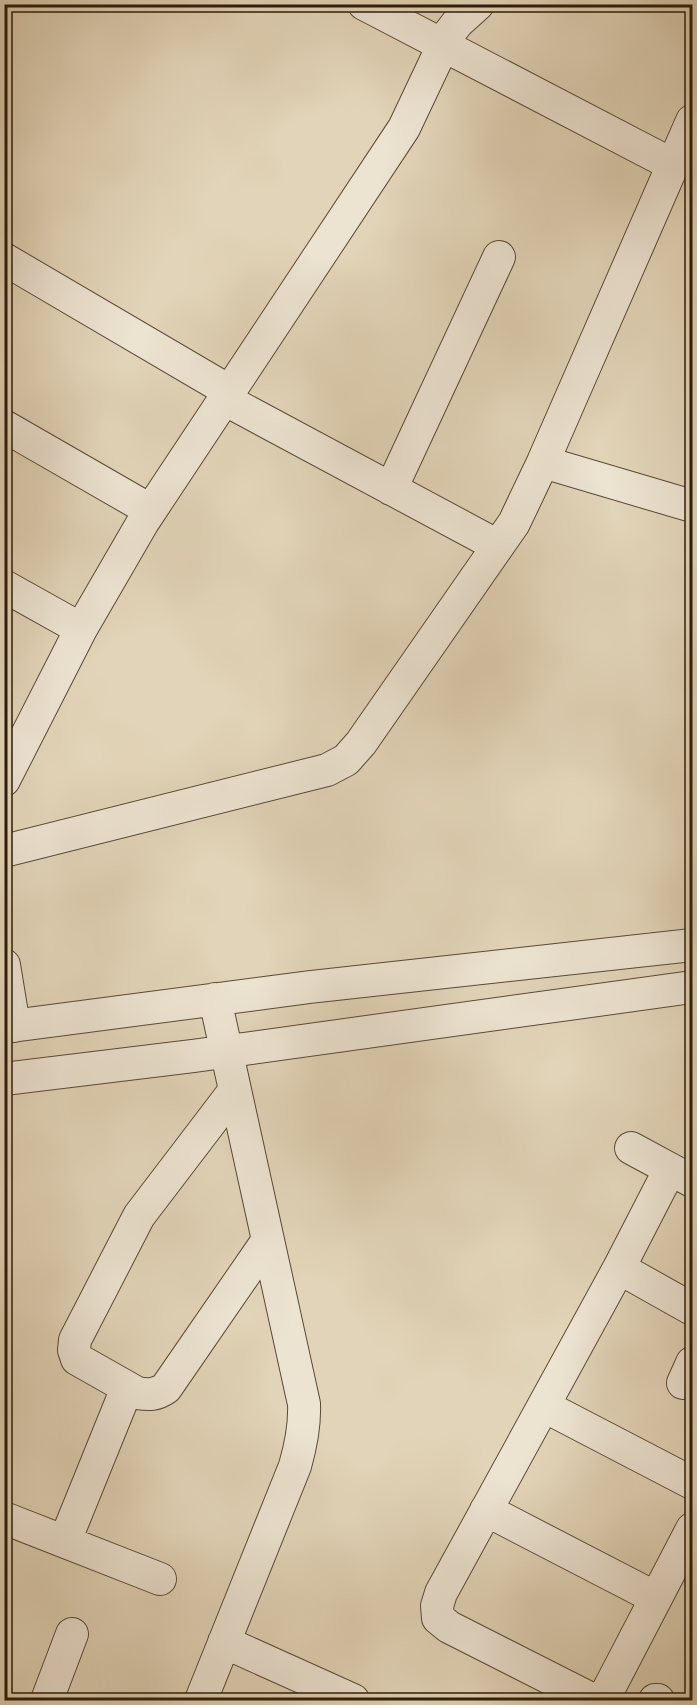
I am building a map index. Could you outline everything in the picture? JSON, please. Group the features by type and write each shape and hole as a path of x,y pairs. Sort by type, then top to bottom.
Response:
{"street":[{"path":"364,4 442,47 673,165"},
{"path":"4,780 81,629 150,510 404,128 448,35 458,22 478,4"},
{"path":"4,851 327,770 345,760 361,743 514,523 693,121"},
{"path":"391,489 499,257"},
{"path":"4,259 227,395 391,489 498,546"},
{"path":"4,426 150,510"},
{"path":"543,462 693,506"},
{"path":"4,586 81,629"},
{"path":"4,965 9,1026 310,987 693,945"},
{"path":"4,1079 693,987"},
{"path":"201,1701 295,1466 305,1422 304,1404 215,999"},
{"path":"235,1090 139,1216 75,1340 74,1350 77,1359 137,1394 158,1393 166,1388 268,1240"},
{"path":"592,1701 449,1627 438,1618 437,1606 441,1593 619,1269 681,1175 631,1148"},
{"path":"619,1269 693,1309"},
{"path":"65,1541 127,1388"},
{"path":"544,1406 693,1483"},
{"path":"486,1510 656,1598"},
{"path":"4,1518 160,1579"},
{"path":"603,1701 693,1529"},
{"path":"47,1701 72,1634"},
{"path":"224,1642 353,1701"}]}
